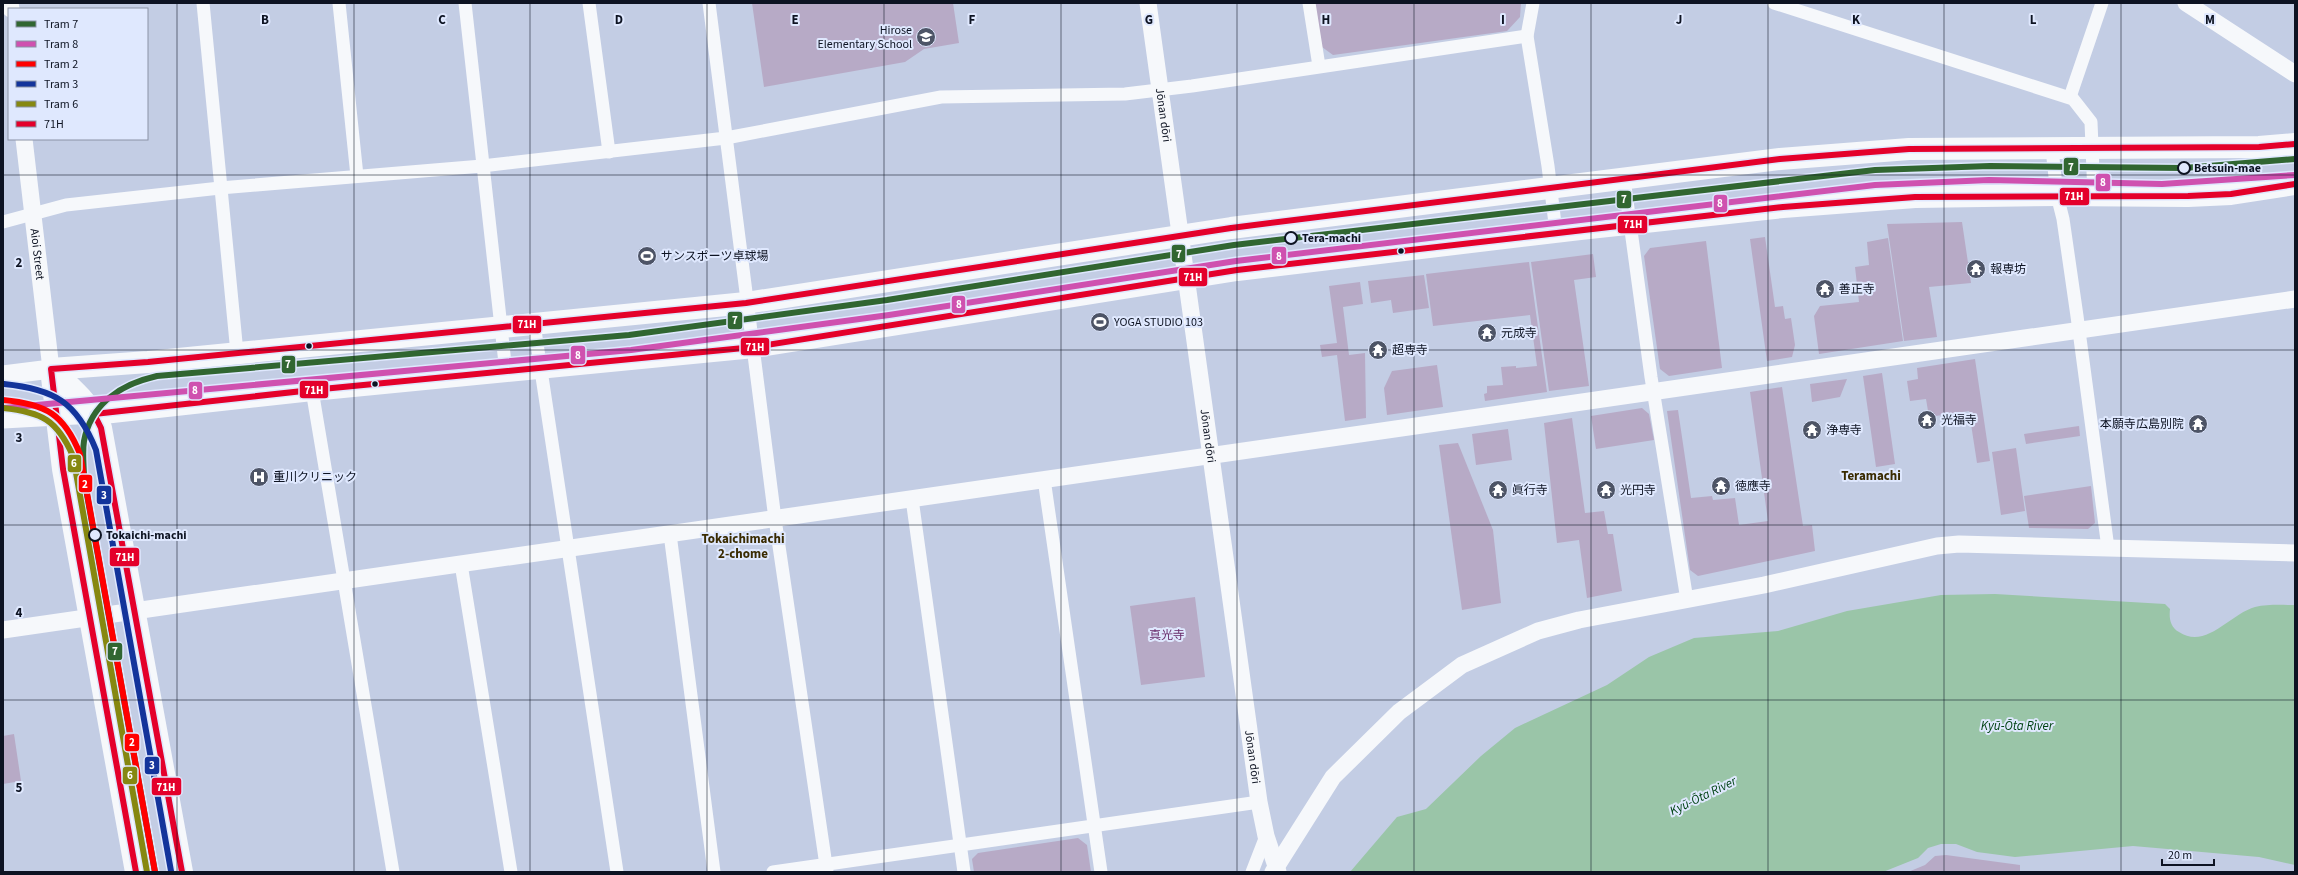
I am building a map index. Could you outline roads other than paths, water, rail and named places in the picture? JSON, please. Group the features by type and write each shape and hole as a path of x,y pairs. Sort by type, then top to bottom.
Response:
{"highway":[{"path":"51,370 500,328 746,303 1179,236 1780,159 1909,148 2052,149 2259,147 2295,144"},
{"path":"94,414 312,390 754,347 1185,278 1556,232 1783,207 1915,197 2210,195 2295,184"},
{"path":"51,370 78,393 94,414 101,428 182,872"},
{"name":"Aioi Street","path":"51,370 63,469 136,872"}],"main road":[{"path":"3,375 51,370"},
{"path":"3,419 94,414"}],"street":[{"path":"203,3 237,353"},
{"path":"339,3 357,176"},
{"path":"465,3 506,372"},
{"path":"589,3 609,152"},
{"path":"709,3 746,303 754,347 775,519 826,868"},
{"name":"Jōnan dōri","path":"1148,3 1209,456 1259,802 1275,870"},
{"path":"1309,3 1319,66"},
{"path":"1533,3 1527,36 1551,188 1556,232"},
{"path":"1774,3 2070,97 2083,109 2091,122 2094,196"},
{"path":"2070,97 2102,3"},
{"path":"2186,3 2295,74"},
{"path":"3,222 66,205 220,188 482,166 726,138 941,97 1125,94 1527,36"},
{"name":"Aioi Street","path":"24,140 51,370"},
{"path":"2052,149 2057,195 2063,219 2079,330 2108,548"},
{"path":"1624,179 1629,224 1687,600"},
{"path":"3,630 1209,456 1654,390 2295,299"},
{"path":"534,324 617,872"},
{"path":"312,390 393,872"},
{"path":"1044,479 1101,872"},
{"path":"912,499 964,872"},
{"path":"670,534 714,872"},
{"path":"1275,870 1333,777 1399,712 1462,665 1538,631 1580,620 1687,600 1937,546 1959,544 2295,553"},
{"path":"461,564 510,872"},
{"path":"774,872 826,868 960,845 1259,802"},
{"path":"1252,872 1266,836"}],"water":[{"name":"Kyū-Ōta River","path":"1995,594 2165,604 2170,609 2170,619 2176,630 2189,636 2199,637 2218,629 2236,616 2255,607 2270,605 2295,605 2295,865 2259,857 2133,846 2015,857 1977,852 1956,844 1941,844 1928,848 1918,858 1883,872 1350,872 1397,817 1426,809 1481,756 1515,728 1607,685 1649,657 1694,638 1778,631 1847,611 1941,595"}],"tram line":[{"name":"7","path":"155,872 84,478 83,455 84,441 88,428 93,416 101,406 120,390 144,380 157,376 629,335 887,300 1234,245 1875,170 1990,166 2184,168 2295,159"},
{"name":"8","path":"4,408 631,350 889,315 1236,261 1875,185 1989,180 2162,184 2295,175"},
{"name":"3","path":"4,384 22,386 37,390 50,394 62,401 72,409 81,420 96,450 171,871"},
{"name":"2","path":"3,400 31,404 52,414 60,420 67,429 80,454 155,872"},
{"name":"6","path":"3,408 28,412 47,420 61,434 73,456 147,872"}],"place":[{"name":"Hirose Elementary School","path":"926,37"},
{"name":"Betsuin-mae","path":"2184,168"},
{"name":"Tera-machi","path":"1291,238"},
{"name":"サンスポーツ卓球場","path":"647,256"},
{"name":"報専坊","path":"1976,269"},
{"name":"善正寺","path":"1825,289"},
{"name":"YOGA STUDIO 103","path":"1100,322"},
{"name":"元成寺","path":"1487,333"},
{"name":"超専寺","path":"1378,350"},
{"name":"光福寺","path":"1927,420"},
{"name":"本願寺広島別院","path":"2198,424"},
{"name":"浄専寺","path":"1812,430"},
{"name":"重川クリニック","path":"259,477"},
{"name":"徳應寺","path":"1721,486"},
{"name":"眞行寺","path":"1498,490"},
{"name":"光円寺","path":"1606,490"},
{"name":"Tokaichi-machi","path":"95,535"}],"district":[{"name":"Teramachi","path":"1871,476"},
{"name":"Tokaichimachi 2-chome","path":"743,546"}],"park label":[{"name":"真光寺","path":"1167,635"}]}
